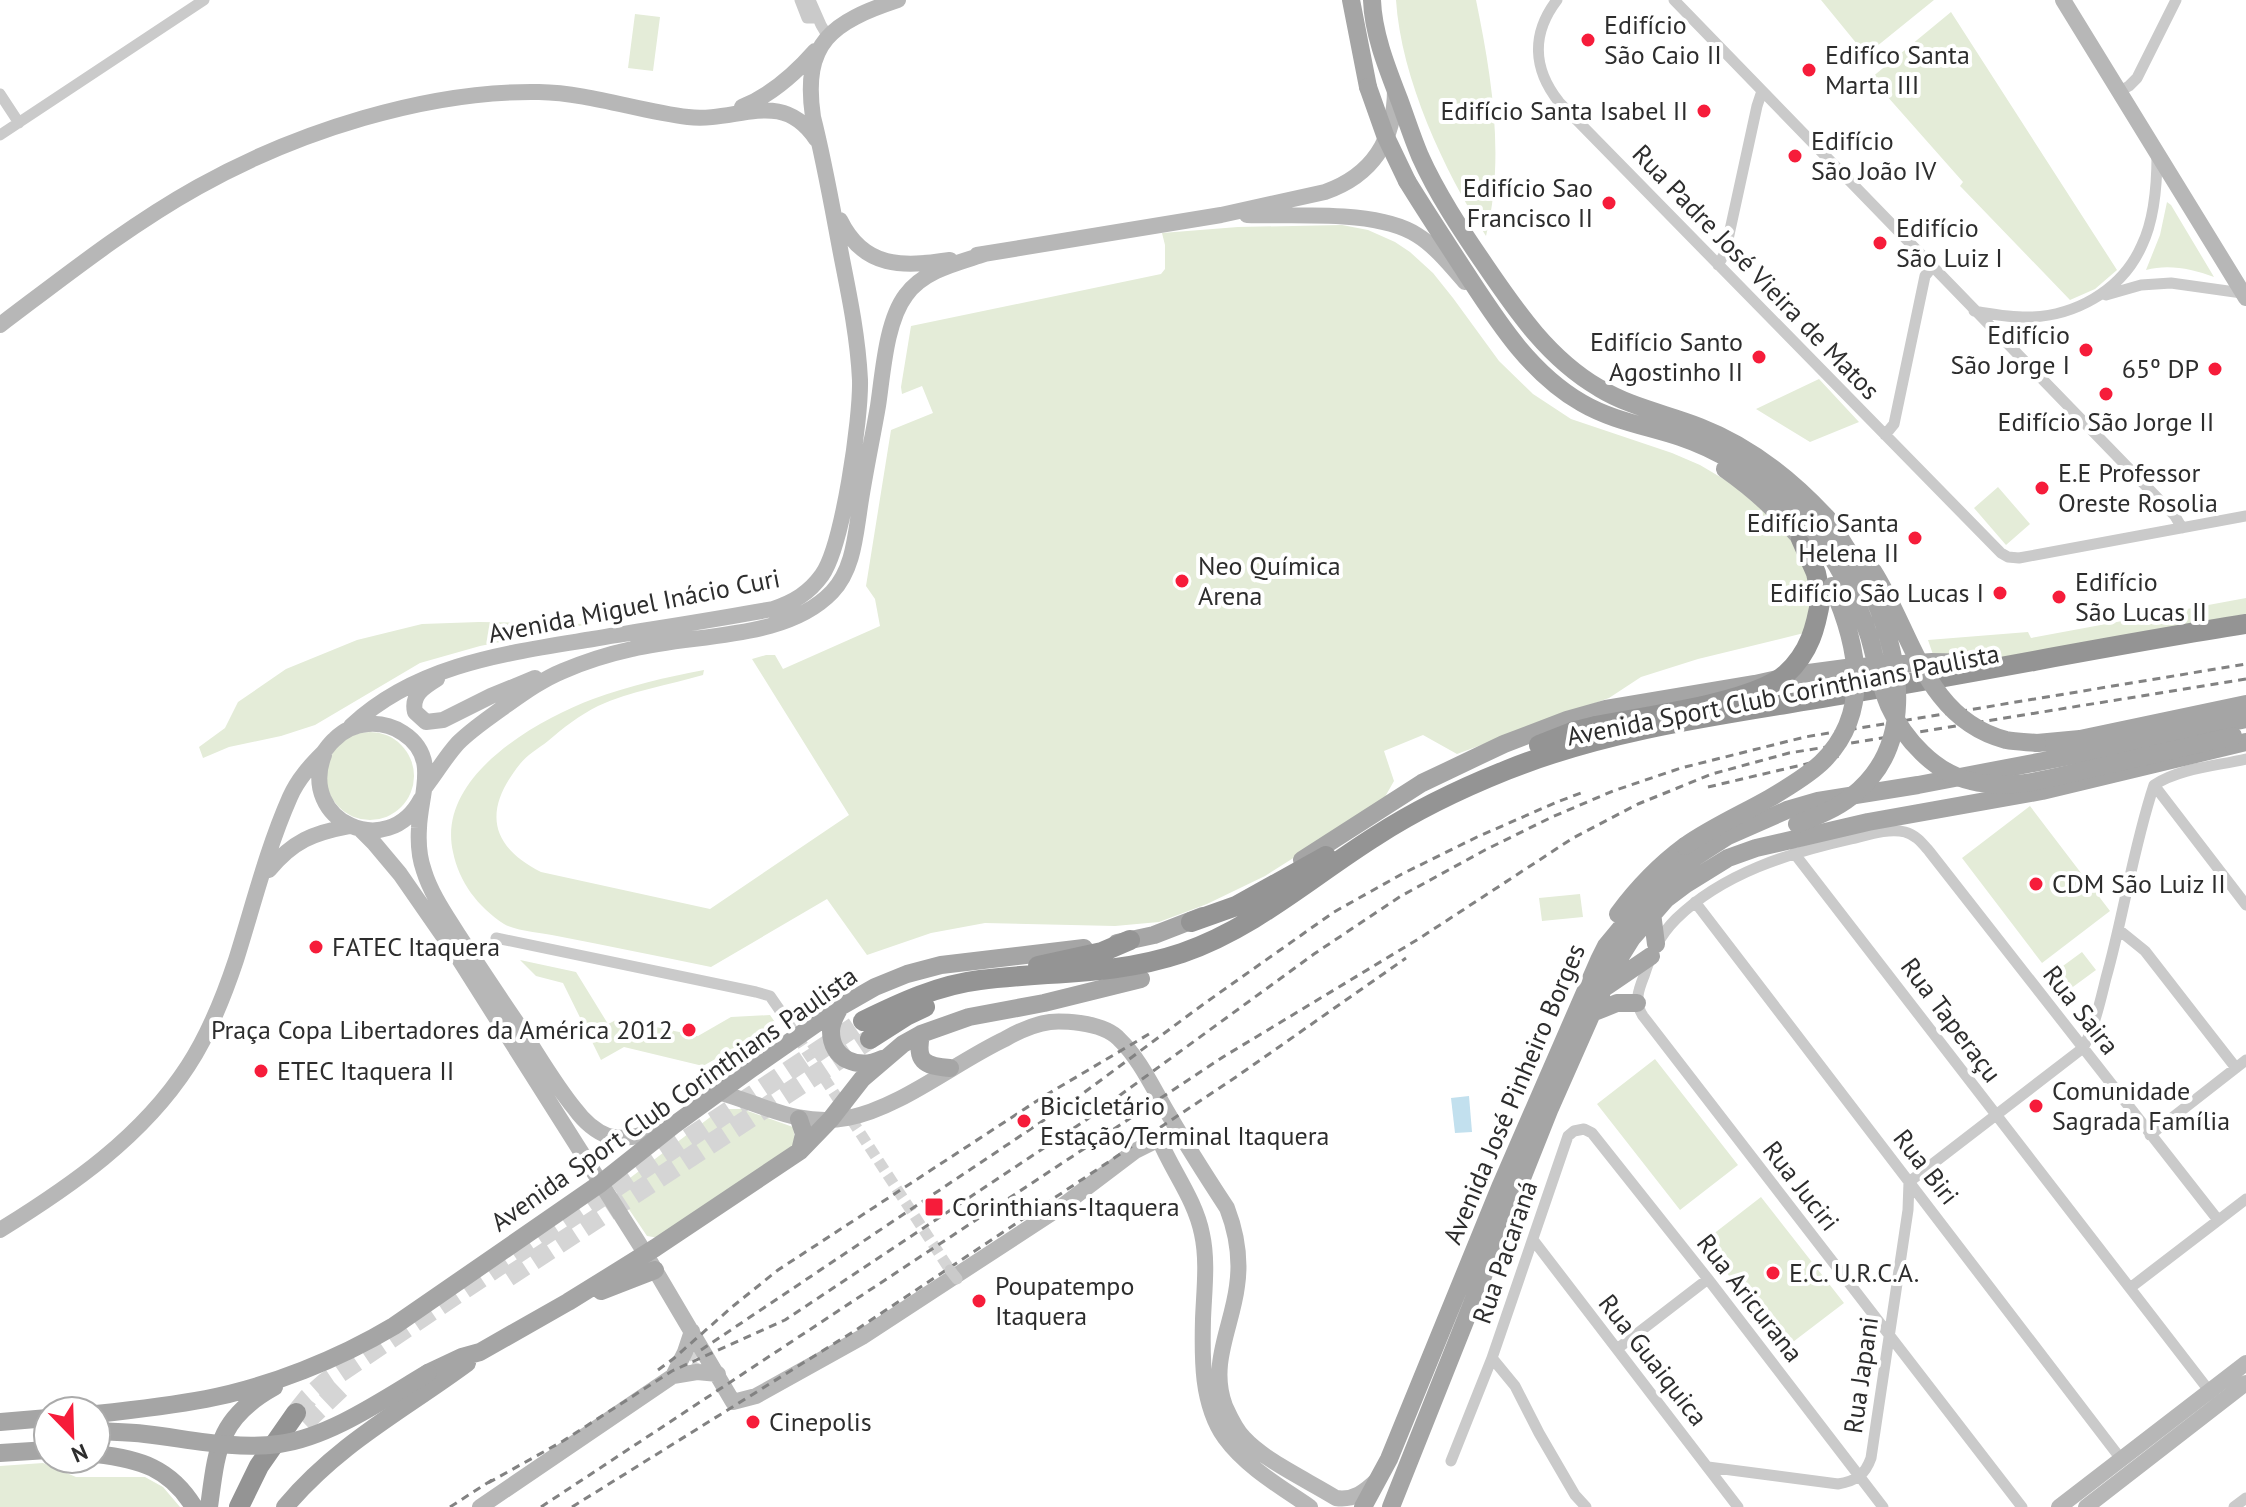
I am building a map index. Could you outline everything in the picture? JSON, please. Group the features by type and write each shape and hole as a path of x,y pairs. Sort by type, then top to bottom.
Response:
{"highway":[{"path":"1410,816 1486,767 1572,732 1726,699 1779,680 1795,665 1809,643 1826,592 1816,573 1813,527"},
{"name":"Avenida Sport Club Corinthians Paulista","path":"2246,624 1726,714 1566,749 1507,770 1410,816 1238,928 1195,948 1126,967 1073,974 982,979 931,991 866,1030 967,995 1141,979 1187,963 1247,935 1433,817 1511,781 1577,758 1665,739 2246,637"},
{"path":"1191,922 1236,906 1335,851 1377,835"},
{"path":"982,979 1102,952 1130,940"},
{"path":"239,1507 259,1466 300,1418 254,1507"}],"main road":[{"path":"1351,0 1362,61 1385,135 1407,181 1454,263 1525,357 1567,394 1614,418 1714,451 1752,472 1813,527 1873,597 1891,652 1898,697 1894,736 1863,787 1840,805 1764,840 1756,848"},
{"path":"1372,0 1382,50 1420,156 1446,205 1504,293 1548,348 1573,372 1618,398 1726,439 1748,451 1796,488 1813,527 1837,563 1856,602 1869,636 1878,676 1900,726 1919,750 1968,781 2010,784 2242,737"},
{"path":"1813,527 1858,548 1943,702 1993,736 2009,741 2057,742 2246,704"},
{"path":"1606,946 1614,920 1637,887 1662,863 1809,771 1820,763 1842,734 1856,695 1856,664 1846,620 1826,592"},
{"name":"Avenida Sport Club Corinthians Paulista","path":"112,1412 209,1399 315,1365 367,1343 601,1183 718,1092 840,1007 875,987 907,974 941,965 1130,940 1191,922 1279,874 1422,783 1504,744 1567,720 1632,704 1846,668 1932,662 2022,663"},
{"name":"Avenida José Pinheiro Borges","path":"1363,1507 1384,1468 1583,993 1606,946 1650,893 1672,872 1728,836 1787,810 1818,801 2075,755 2246,719"},
{"name":"Avenida José Pinheiro Borges","path":"1391,1507 1544,1122 1592,1013 1612,970 1632,938 1666,899 1728,858 1756,848 1895,817 2042,791 2242,737"},
{"path":"1604,987 1653,950 1652,913"},
{"name":"Avenida Sport Club Corinthians Paulista","path":"285,1507 319,1470 346,1447 480,1352 568,1302 800,1151 830,1120 862,1079 886,1057 921,1034 969,1017 1044,1003 1141,979"},
{"path":"1592,1013 1617,1003 1637,1003"},
{"path":"840,1007 831,1031 838,1054 845,1060 859,1063 876,1062 886,1057"},
{"path":"921,1034 919,1054 922,1060 934,1067 950,1068"},
{"path":"799,1119 804,1134 800,1151"},
{"path":"568,1302 655,1270"},
{"name":"Avenida Sport Club Corinthians Paulista","path":"112,1432 236,1445 280,1444 318,1433 428,1373 480,1352"},
{"path":"209,1507 220,1443 238,1412 253,1398 315,1365"},
{"path":"0,1422 32,1419"},
{"path":"0,1434 32,1431"},
{"path":"0,1453 32,1451"},
{"path":"112,1456 150,1466 168,1477 183,1490 194,1507"},
{"path":"1384,1468 1399,1466 1401,1486"}],"street":[{"path":"0,135 204,0"},
{"path":"800,0 807,18 817,18"},
{"path":"810,0 823,42"},
{"path":"722,116 770,93 796,72 841,26 898,0"},
{"name":"Rua Padre José Vieira de Matos","path":"1557,0 1546,15 1538,45 1540,65 1550,90 2001,553 2019,558 2182,528"},
{"path":"1674,0 2175,516 2182,528 2246,516"},
{"path":"2063,0 2244,296"},
{"path":"2118,92 2137,78 2176,0"},
{"name":"Avenida Miguel Inácio Curi","path":"0,1230 116,1149 176,1084 214,1018 291,795 306,770 334,739 370,708 435,673 478,659 773,609 794,602 824,572 836,541 844,506 857,430 860,382 854,326 810,100 812,69 823,42"},
{"path":"831,200 850,238 865,252 901,265 1221,215 1325,192 1361,173 1380,152 1395,106 1395,89"},
{"path":"1718,265 1725,253 1762,91"},
{"path":"0,325 107,245 198,187 263,153 398,109 458,98 544,92 697,118 772,109 787,113 807,126 820,145"},
{"path":"0,94 19,123"},
{"path":"2101,296 2125,272 2142,245 2157,184 2157,154"},
{"path":"1221,215 1375,220 1399,226 1417,235 1454,263"},
{"name":"Avenida Miguel Inácio Curi","path":"424,791 445,758 478,726 528,690 562,671 632,649 751,630 791,620 835,590 845,573 856,540 892,326 898,309 918,282 935,272 985,254"},
{"path":"1885,435 1894,424 1925,276 1932,267"},
{"path":"2125,272 2141,285"},
{"path":"1974,311 2023,317 2044,316 2141,285 2171,283 2244,296"},
{"path":"478,659 433,681 420,691 414,705 419,717 426,722 443,720 514,686 562,671"},
{"path":"345,731 375,723 404,733 415,744 426,771 419,849 431,889 575,1110 610,1137 645,1134 674,1125"},
{"path":"326,750 319,766 319,784 324,801 334,816 355,828 387,857 419,901 521,1055 645,1253 733,1402 756,1396 862,1337 1061,1207 1135,1151 1159,1139 1190,1199 1203,1239 1203,1376 1214,1416 1224,1436 1255,1468 1310,1507"},
{"path":"1909,1182 2083,1048 2094,1026 2154,785 2176,774 2246,759"},
{"path":"2154,785 2246,905"},
{"path":"355,828 376,831 392,827 416,809 424,791"},
{"name":"Avenida Miguel Inácio Curi","path":"260,881 281,855 309,836 355,828"},
{"name":"Rua Saira","path":"1794,853 1892,831 1915,837 2218,1220"},
{"path":"1637,1003 1653,950 1675,920 1695,902 1741,874 1794,853"},
{"name":"Rua Taperaçu","path":"1794,853 2215,1398"},
{"name":"Rua Biri","path":"1695,902 2121,1459"},
{"path":"2119,930 2145,951 2241,1064 2150,1135"},
{"path":"496,938 770,996 779,1009"},
{"name":"Rua Juciri","path":"1637,1003 1651,1027 2022,1507"},
{"path":"718,1092 799,1119 848,1118 907,1094 1020,1031 1051,1021 1087,1024 1113,1034 1141,1068 1227,1208 1235,1231 1238,1284 1219,1362 1222,1397 1229,1415 1244,1439 1259,1451 1338,1502 1355,1497 1369,1488 1384,1468"},
{"name":"Rua Aricurana","path":"1574,1131 1584,1129 1592,1133 1883,1507"},
{"name":"Rua Pacaraná","path":"1574,1131 1568,1136 1492,1358 1515,1386 1575,1495 1586,1507"},
{"name":"Rua Japani","path":"1860,1476 1871,1458 1908,1210 1909,1182"},
{"path":"2130,1288 2246,1199"},
{"path":"1203,1239 1217,1225 1228,1226 1235,1231"},
{"name":"Rua Guaiquica","path":"1534,1241 1738,1507"},
{"path":"1205,1279 1210,1288 1223,1294 1238,1284"},
{"path":"1617,1349 1708,1279"},
{"path":"673,1376 692,1331"},
{"path":"1451,1461 1492,1358"},
{"path":"2092,1505 2215,1398 2246,1363"},
{"path":"480,1507 673,1376 697,1372 718,1374"},
{"path":"2059,1507 2121,1459 2215,1398 2246,1383"},
{"path":"1708,1467 1838,1484 1860,1476"},
{"path":"2234,1507 2246,1498"}],"green space":[{"path":"1396,0 1476,0 1494,118 1495,177 1486,236 1455,183 1427,123 1406,61"},
{"path":"1821,0 1934,0 1866,55"},
{"path":"1951,12 2117,270 2095,289 2070,300 1960,186 1963,182 1871,78"},
{"path":"635,14 660,17 653,71 628,68"},
{"path":"2167,202 2214,277 2180,268 2146,270 2160,235"},
{"name":"Neo Química Arena","path":"1342,225 1368,230 1410,252 1433,273 1499,361 1533,394 1571,419 1700,465 1732,484 1756,505 1782,519 1815,586 1804,633 1698,659 1641,677 1609,698 1457,754 1423,735 1384,751 1394,781 1382,802 1265,876 1207,904 1159,922 1115,926 985,923 931,933 867,955 827,899 711,967 515,928 495,917 471,893 456,863 452,825 460,800 475,776 495,756 544,722 593,699 648,682 704,670 703,675 636,692 598,706 572,722 523,761 508,780 497,811 497,825 510,850 541,872 710,909 849,815 752,659 775,655 783,669 880,626 875,599 866,586 891,430 933,413 922,386 902,394 911,326 1161,274 1165,269 1162,233 1238,227"},
{"path":"1819,379 1859,422 1810,442 1756,409"},
{"path":"1998,487 2030,524 2006,545 1974,508"},
{"path":"2246,598 2246,614 1939,672 1928,640 2028,632 2031,638"},
{"path":"422,624 589,624 480,646 420,663 315,725 229,747 203,758 199,747 225,728 238,702 286,669 357,640"},
{"path":"370,732 395,739 407,751 414,776 407,801 395,813 370,820 345,813 333,801 326,776 333,751 345,739"},
{"name":"CDM São Luiz II","path":"2030,806 2110,911 2042,963 1962,858"},
{"path":"1580,894 1583,917 1542,921 1539,898"},
{"path":"2082,952 2096,970 2066,992 2052,974"},
{"path":"520,960 576,972 608,1024 618,1019 698,1036 731,1017 770,1015 779,1028 753,1044 738,1046 703,1066 624,1047 601,1060 563,983 536,976"},
{"path":"1655,1059 1738,1165 1680,1210 1597,1104"},
{"path":"727,1109 742,1109 793,1127 796,1145 659,1238 647,1236 622,1199 622,1184 713,1115"},
{"name":"E.C. U.R.C.A.","path":"1761,1197 1844,1303 1785,1348 1703,1242"},
{"path":"32,1464 32,1475 145,1477 163,1487 180,1507 0,1507 0,1466"}],"water":[{"path":"1469,1096 1472,1132 1455,1133 1451,1098"}],"tunnel":[{"path":"779,1009 950,1270"},
{"path":"296,1413 326,1382 863,1021"},
{"path":"508,1277 870,1039"},
{"path":"685,1352 694,1352 701,1363 697,1372"},
{"path":"304,1423 344,1385"}],"railway":[{"path":"488,1483 563,1441 672,1371 785,1320 1086,1120 1314,954 1401,896 1552,817 1613,791 1681,768 1805,737 2246,664"},
{"path":"541,1507 1223,1057 1420,938 1573,838 1638,804 1712,774 1789,753 2246,679"},
{"path":"1708,787 1840,756"},
{"path":"701,1350 1074,1100 1334,912 1477,837 1581,793"},
{"path":"572,1507 856,1330 1236,1077 1406,958"},
{"path":"658,1370 778,1270 1046,1095 1149,1034"},
{"path":"450,1507 495,1478"}],"place":[{"name":"Edifício São Caio II","path":"1588,40"},
{"name":"Edifíco Santa Marta III","path":"1809,70"},
{"name":"Edifício Santa Isabel II","path":"1704,111"},
{"name":"Edifício São João IV","path":"1795,156"},
{"name":"Edifício Sao Francisco II","path":"1609,203"},
{"name":"Edifício São Luiz I","path":"1880,243"},
{"name":"Edifício São Jorge I","path":"2086,350"},
{"name":"Edifício Santo Agostinho II","path":"1759,357"},
{"name":"65º DP","path":"2215,369"},
{"name":"Edifício São Jorge II","path":"2106,394"},
{"name":"E.E Professor Oreste Rosolia","path":"2042,488"},
{"name":"Edifício Santa Helena II","path":"1915,538"},
{"name":"Neo Química Arena","path":"1182,581"},
{"name":"Edifício São Lucas I","path":"2000,593"},
{"name":"Edifício São Lucas II","path":"2059,597"},
{"name":"CDM São Luiz II","path":"2036,884"},
{"name":"FATEC Itaquera","path":"316,947"},
{"name":"Praça Copa Libertadores da América 2012","path":"689,1030"},
{"name":"ETEC Itaquera II","path":"261,1071"},
{"name":"Comunidade Sagrada Família","path":"2036,1106"},
{"name":"Bicicletário Estação/Terminal Itaquera","path":"1024,1121"},
{"name":"Corinthians-Itaquera","path":"934,1207"},
{"name":"E.C. U.R.C.A.","path":"1773,1273"},
{"name":"Poupatempo Itaquera","path":"979,1301"},
{"name":"Cinepolis","path":"753,1422"}]}
